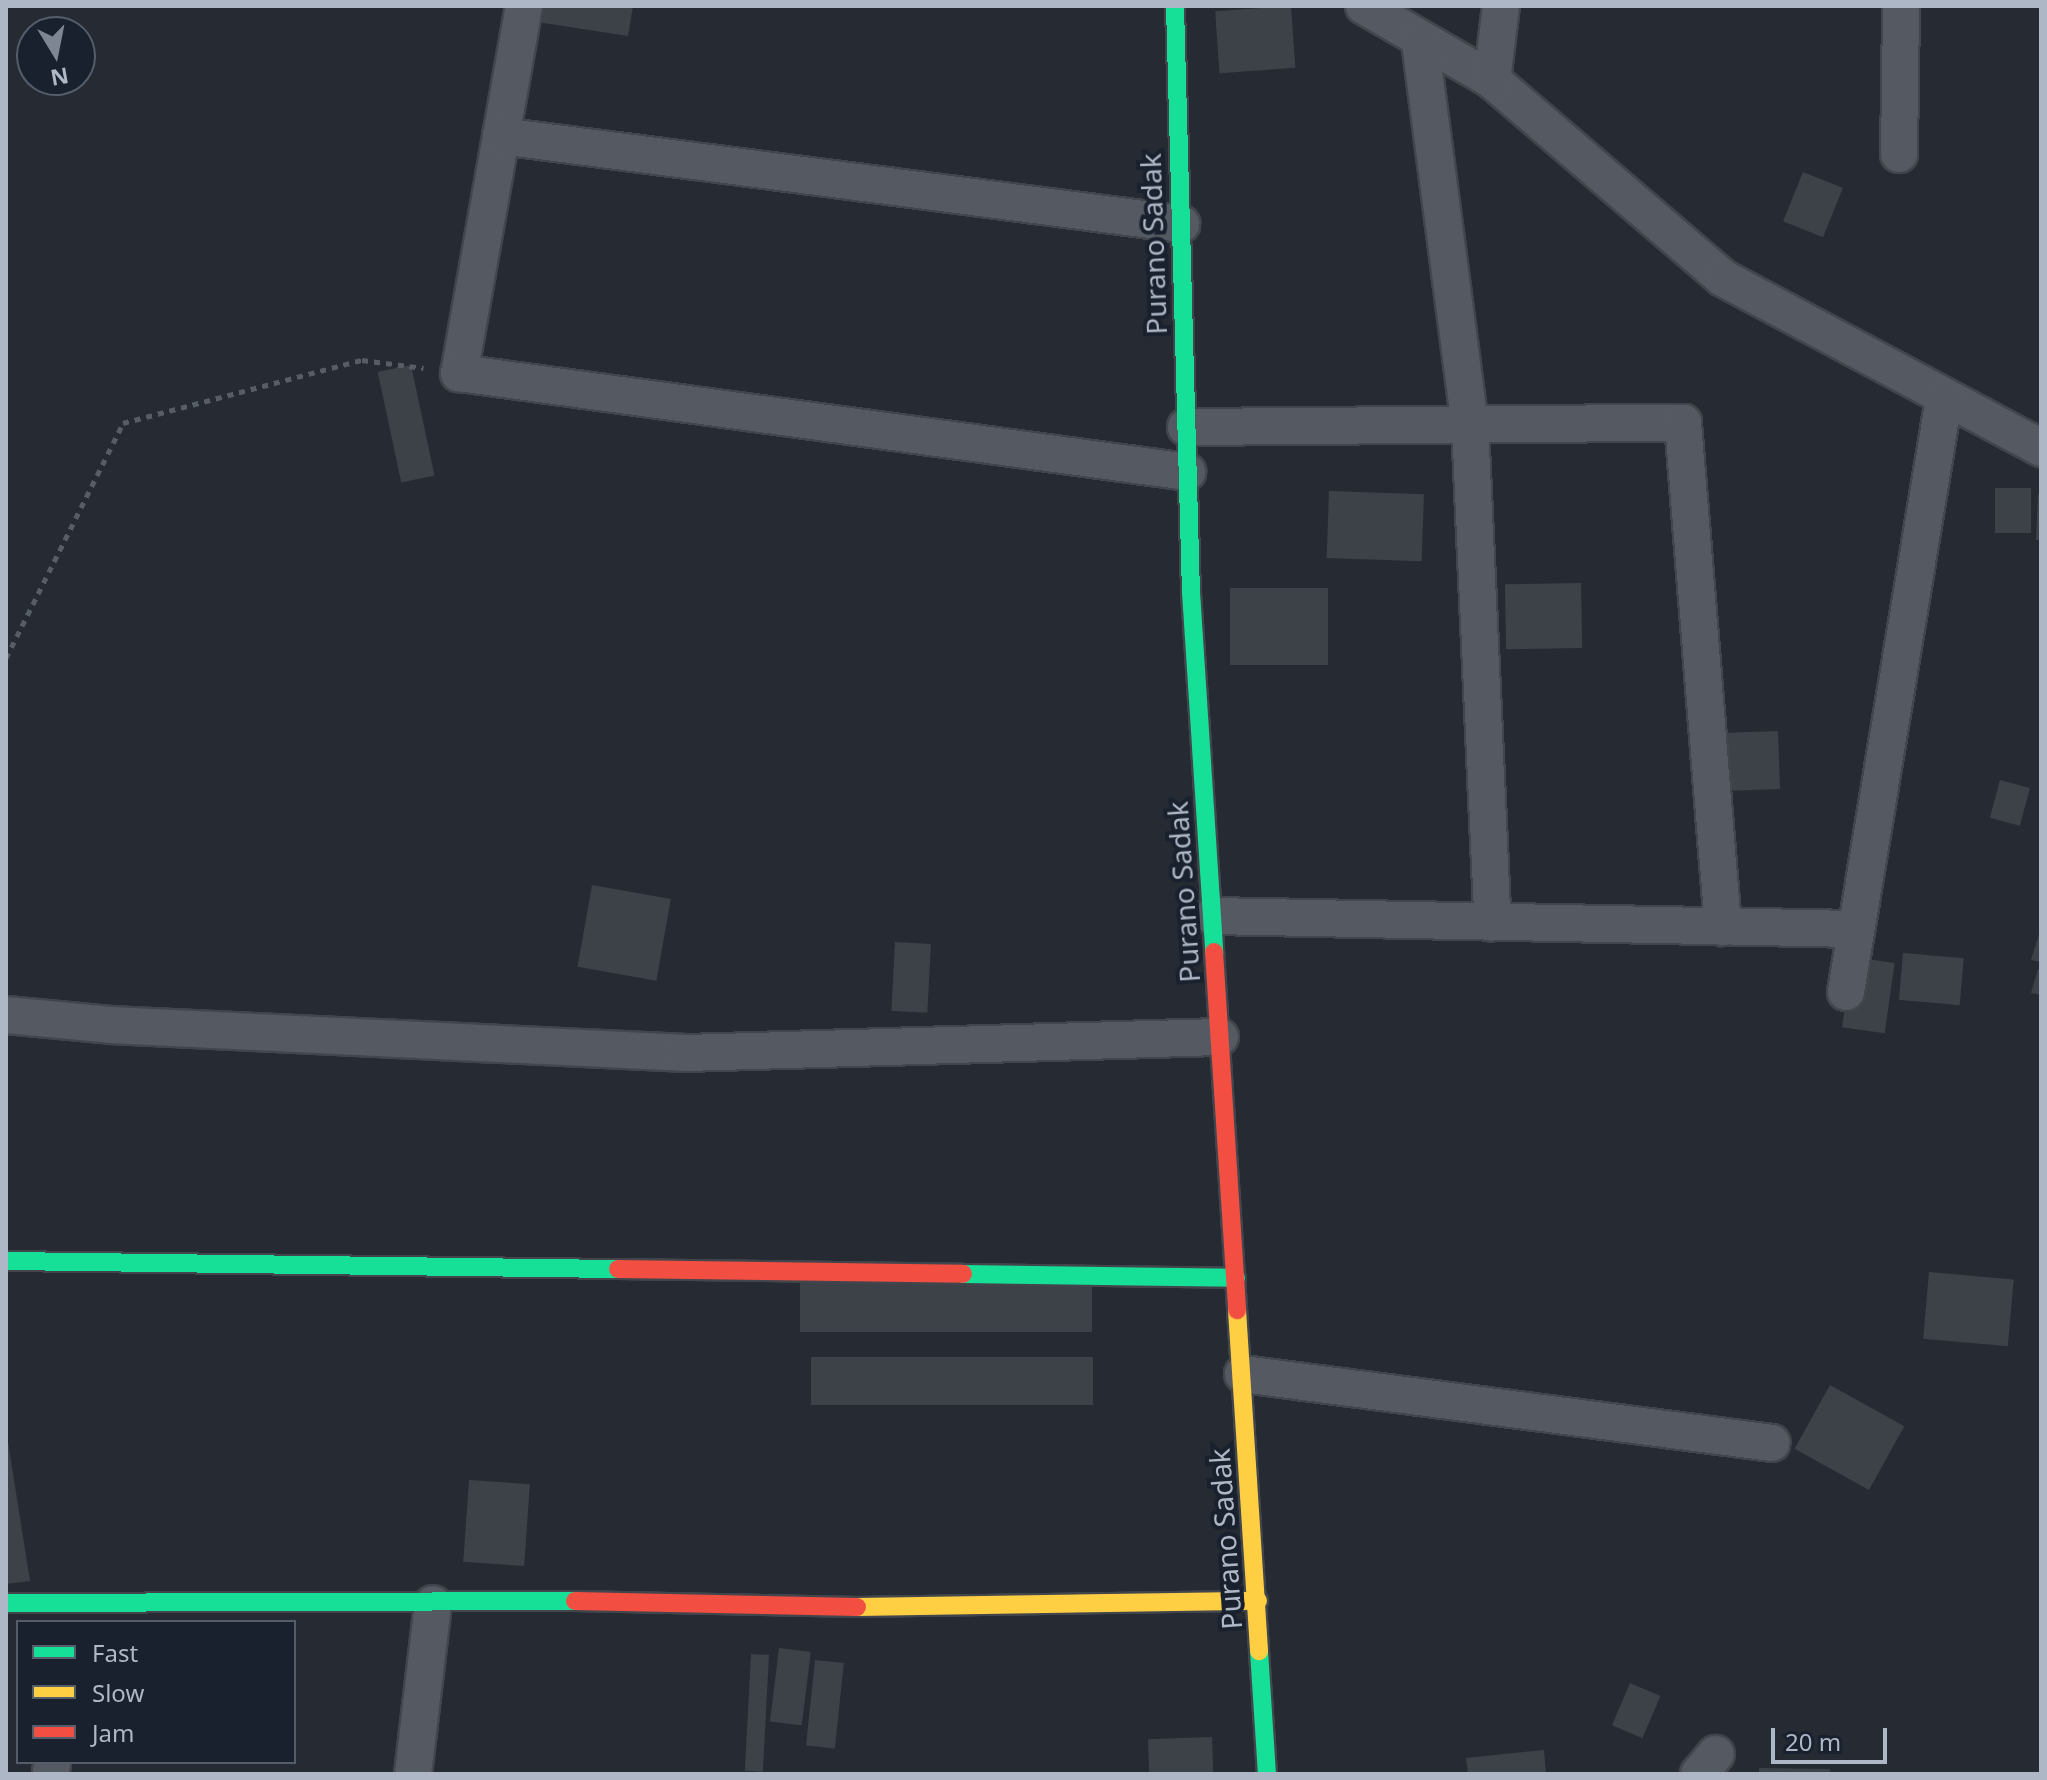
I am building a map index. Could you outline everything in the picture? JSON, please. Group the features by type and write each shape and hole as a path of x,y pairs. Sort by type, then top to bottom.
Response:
{"street":[{"path":"524,6 459,373 1187,472"},
{"name":"Purano Sadak","path":"1175,6 1187,472 1267,1774"},
{"path":"1364,6 1492,80 1723,278 1944,399 2041,448"},
{"path":"1492,80 1501,6"},
{"path":"1899,154 1901,6"},
{"path":"1420,41 1470,425 1493,922"},
{"path":"501,136 1181,224"},
{"path":"1846,992 1944,399"},
{"path":"1186,427 1683,423 1723,927"},
{"path":"1212,916 1856,929"},
{"path":"6,1015 111,1025 686,1053 1220,1037"},
{"path":"6,1261 1236,1278"},
{"path":"1243,1374 1772,1443"},
{"path":"6,1603 63,1613 698,1601 891,1608 1258,1601"},
{"path":"413,1774 433,1604"}],"path":[{"path":"6,658 123,423 362,360 459,373"}],"building":[{"path":"533,6 633,6 628,36 531,21"},
{"path":"1291,6 1295,68 1220,73 1215,11"},
{"path":"1803,172 1843,188 1823,237 1783,221"},
{"path":"411,365 434,476 401,483 378,372"},
{"path":"1995,488 2031,488 2031,533 1995,533"},
{"path":"1329,491 1424,494 1422,561 1327,558"},
{"path":"2038,494 2041,495 2041,540 2036,540"},
{"path":"1581,583 1582,648 1506,649 1505,584"},
{"path":"1230,588 1328,588 1328,665 1230,665"},
{"path":"1778,731 1780,789 1722,791 1720,733"},
{"path":"2000,780 2030,788 2020,826 1990,818"},
{"path":"592,885 671,899 656,981 578,967"},
{"path":"2041,928 2041,962 2031,960"},
{"path":"895,942 931,944 927,1013 891,1011"},
{"path":"1903,953 1964,958 1960,1005 1899,1000"},
{"path":"1852,957 1895,963 1885,1033 1842,1027"},
{"path":"2038,969 2041,970 2041,995 2031,993"},
{"path":"1929,1272 2014,1279 2008,1346 1923,1339"},
{"path":"800,1278 1092,1278 1092,1332 800,1332"},
{"path":"811,1357 1093,1357 1093,1405 811,1405"},
{"path":"1830,1385 1904,1426 1869,1490 1795,1449"},
{"path":"6,1443 30,1581 6,1584"},
{"path":"469,1480 530,1484 524,1566 463,1562"},
{"path":"779,1648 811,1652 802,1725 770,1721"},
{"path":"751,1654 769,1655 763,1772 745,1771"},
{"path":"815,1660 844,1663 835,1749 806,1746"},
{"path":"1630,1683 1660,1696 1642,1738 1612,1725"},
{"path":"1212,1737 1213,1774 1149,1774 1148,1739"},
{"path":"1544,1750 1546,1774 1468,1774 1466,1758"},
{"path":"1759,1768 1830,1769 1830,1774 1759,1774"}],"traffic: fast":[{"path":"1175,6 1191,592 1214,952"},
{"path":"6,1261 618,1269"},
{"path":"963,1274 1236,1278"},
{"path":"6,1603 575,1601"},
{"path":"1259,1651 1267,1774"}],"traffic: slow":[{"path":"1237,1310 1259,1651"},
{"path":"857,1607 1258,1601"}],"traffic: jam":[{"path":"1214,952 1237,1310"},
{"path":"618,1269 963,1274"},
{"path":"575,1601 857,1607"}]}
